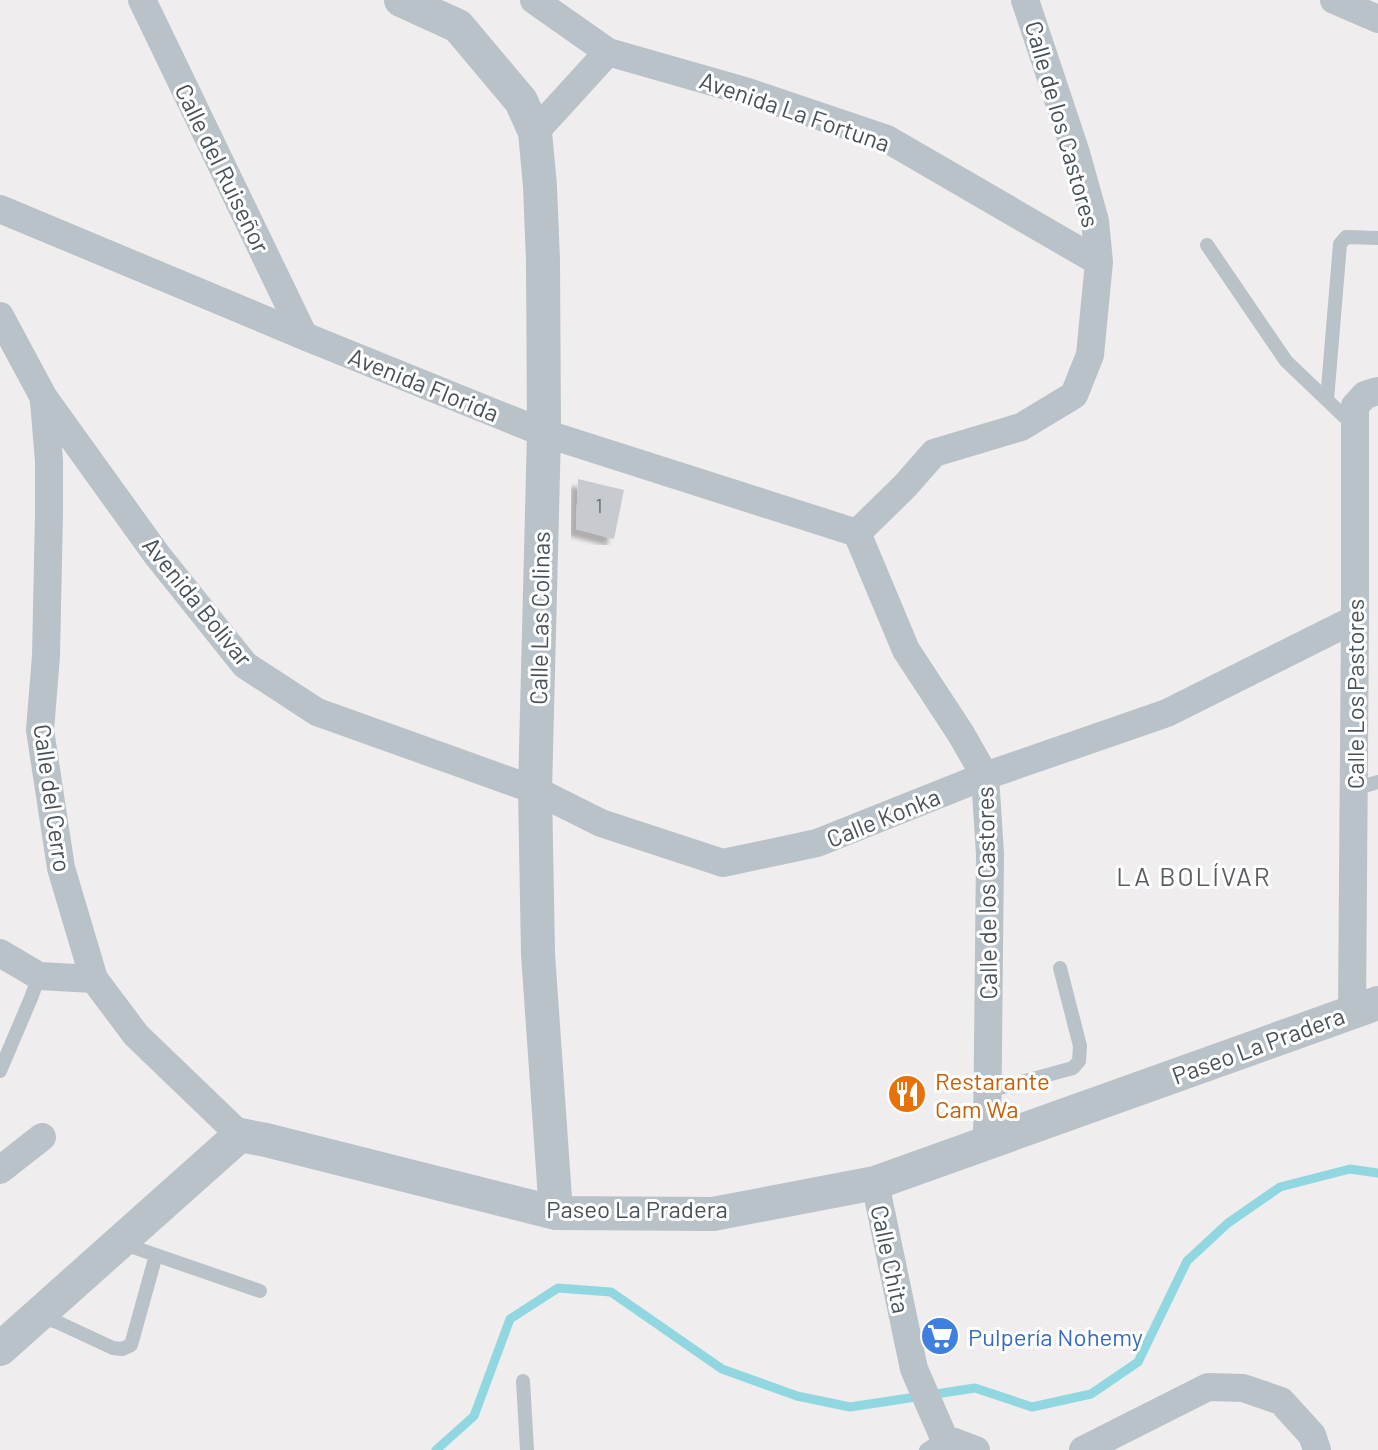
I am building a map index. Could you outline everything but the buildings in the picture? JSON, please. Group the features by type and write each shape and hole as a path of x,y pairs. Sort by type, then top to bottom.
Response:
{"street":[{"name":"Calle del Ruiseñor","path":"142,0 304,336"},
{"path":"401,0 458,26 521,101 535,132 608,52"},
{"name":"Avenida La Fortuna","path":"534,0 608,52 748,92 887,139 1099,262"},
{"name":"Calle de los Castores","path":"987,1143 990,854 985,776 906,650 857,533 934,453 1021,427 1074,395 1090,355 1099,262 1095,221 1076,153 1025,0"},
{"path":"1334,0 1378,19"},
{"name":"Calle Las Colinas","path":"535,132 543,261 544,433 535,790 538,954 556,1213"},
{"name":"Avenida Florida","path":"0,209 544,433 857,533"},
{"name":"Avenida Bolívar","path":"0,316 44,398 157,555 245,665 317,712 535,790"},
{"name":"Calle Los Pastores","path":"1365,1007 1366,786 1355,619 1355,406 1365,395 1378,391"},
{"name":"Calle del Cerro","path":"44,398 49,513 46,656 40,730 61,868 94,979 136,1035 240,1135"},
{"name":"Calle Konka","path":"535,790 601,823 723,863 817,843 985,776 1167,713 1355,619"},
{"path":"0,953 39,976 94,979"},
{"name":"Paseo La Pradera","path":"240,1135 556,1213 713,1214 875,1183 1365,1007"},
{"path":"0,1349 240,1135"},
{"path":"0,1170 42,1137"},
{"name":"Calle Chita","path":"875,1183 914,1369 935,1436 976,1450"},
{"path":"1083,1450 1208,1387 1243,1388 1281,1401 1312,1435 1317,1450"}],"lane":[{"path":"1327,400 1340,244 1346,237 1378,238"},
{"path":"1207,245 1286,361 1356,427"},
{"path":"988,1091 1073,1068 1079,1061 1080,1046 1060,968"},
{"path":"0,1071 39,976"},
{"path":"120,1242 260,1291"},
{"path":"37,1316 113,1348 122,1349 131,1345 156,1255"},
{"path":"523,1381 527,1450"}],"waterway":[{"path":"436,1450 474,1416 510,1319 558,1288 611,1292 722,1369 797,1396 850,1407 975,1388 1032,1407 1091,1394 1138,1362 1187,1261 1228,1223 1280,1187 1350,1169 1378,1173"}],"place":[{"name":"Restarante Cam Wa","path":"907,1094"},
{"name":"Pulpería Nohemy","path":"940,1336"}],"district":[{"name":"LA BOLÍVAR","path":"1194,875"}]}
